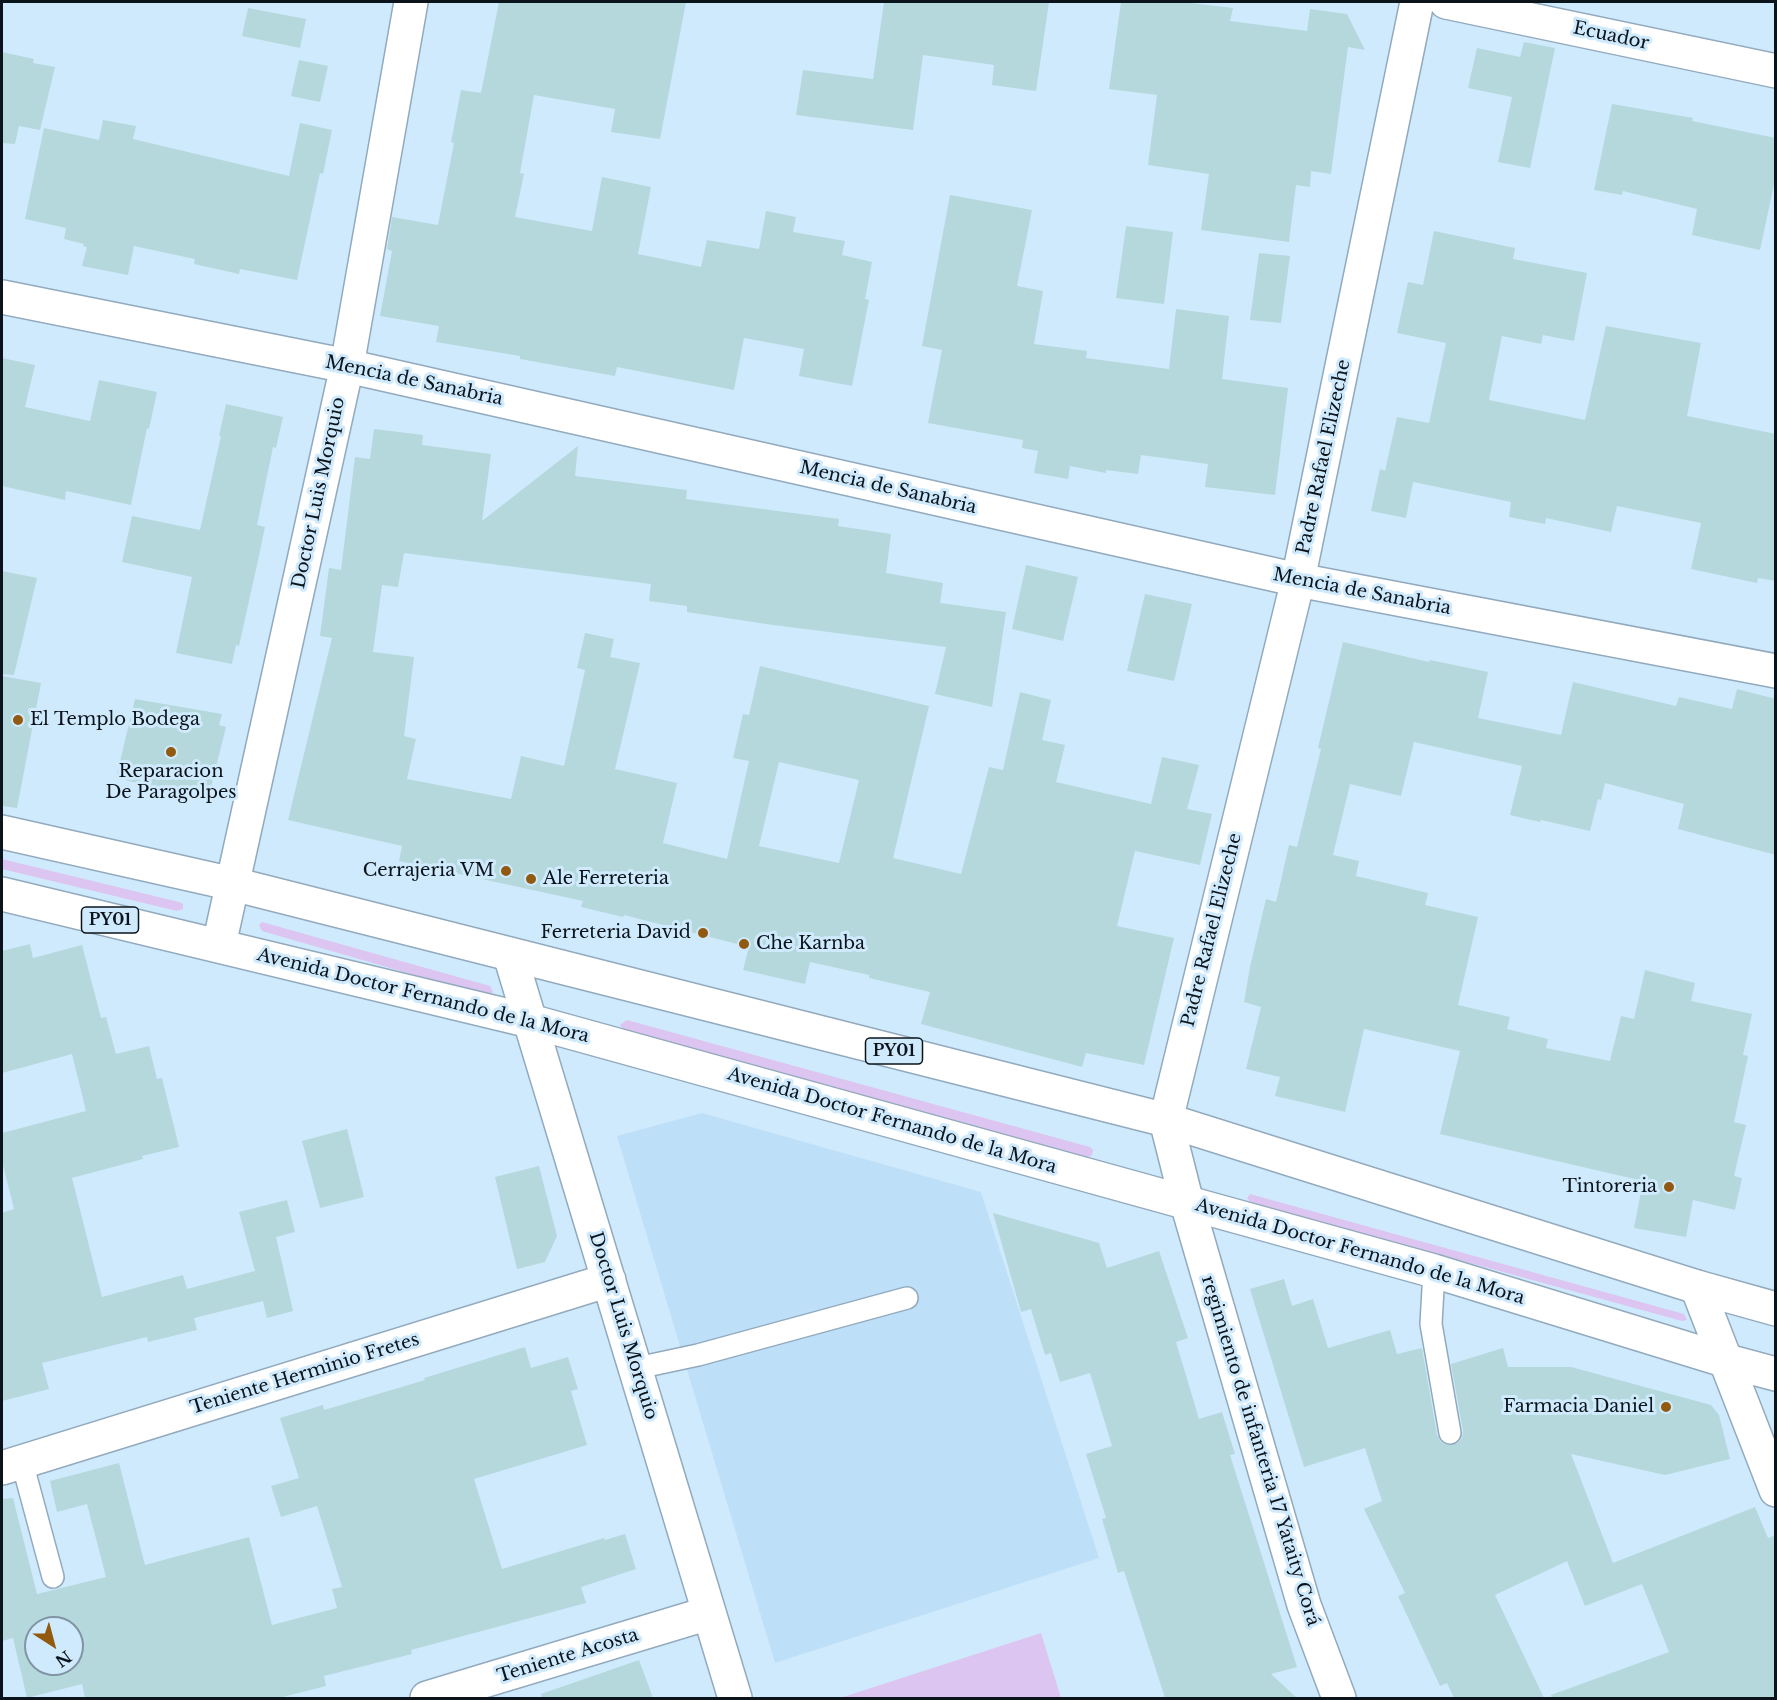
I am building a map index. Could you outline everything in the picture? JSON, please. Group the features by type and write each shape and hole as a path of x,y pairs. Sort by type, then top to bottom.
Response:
{"main road":[{"name":"Doctor Luis Morquio","path":"219,945 347,366 411,2"},
{"name":"Padre Rafael Elizeche","path":"1166,1120 1298,580 1417,2"},
{"name":"Ecuador","path":"1446,2 1776,71"},
{"name":"Mencia de Sanabria","path":"2,297 347,366 1298,580 1776,671"},
{"name":"PY01","path":"2,832 233,884 1166,1120 1697,1287 1776,1309"},
{"name":"Avenida Doctor Fernando de la Mora","path":"2,894 530,1021 1434,1271 1776,1374"},
{"name":"Doctor Luis Morquio","path":"510,955 637,1368 735,1698"},
{"name":"regimiento de infanteria 17 Yataity Corá","path":"1166,1120 1187,1203 1304,1605 1339,1698"},
{"name":"Teniente Herminio Fretes","path":"12,1465 609,1280"},
{"path":"1697,1287 1776,1490"},
{"name":"Teniente Acosta","path":"427,1698 709,1613"}],"lane":[{"path":"1434,1271 1431,1324 1450,1433"},
{"path":"637,1368 709,1352 907,1298"},
{"path":"12,1465 53,1577"}],"shaded area":[{"path":"2,859 179,902 183,904 183,909 177,911 2,869"},
{"path":"262,922 490,986 493,992 487,996 262,931 259,925"},
{"path":"627,1020 1090,1147 1093,1150 1092,1155 1087,1158 624,1030 620,1025"},
{"path":"702,1113 981,1192 1099,1558 775,1663 617,1136"},
{"path":"1250,1194 1684,1314 1687,1320 1682,1321 1251,1203 1247,1198"},
{"path":"1041,1633 1061,1698 840,1698"}],"building":[{"path":"499,2 686,2 660,139 611,132 615,109 534,95 520,173 524,174 515,217 592,231 602,177 651,187 638,254 701,267 707,240 759,249 766,211 796,217 793,232 845,241 842,255 872,262 865,299 869,300 852,386 799,376 804,349 744,338 734,390 617,367 615,376 520,359 520,356 436,342 439,326 380,316 392,251 387,249 392,217 438,225 454,143 451,142 461,90 481,93"},
{"path":"884,2 1049,2 1036,91 992,85 994,65 923,55 913,130 796,115 803,70 873,79"},
{"path":"1121,2 1182,2 1233,8 1230,21 1307,31 1310,9 1347,14 1365,50 1348,47 1331,174 1311,171 1310,187 1296,185 1289,242 1201,230 1209,174 1148,165 1157,95 1109,89"},
{"path":"248,8 306,19 300,48 242,36"},
{"path":"1524,42 1555,48 1530,168 1498,162 1512,97 1468,88 1477,48 1520,57"},
{"path":"2,52 34,59 33,63 55,67 40,130 19,126 15,144 2,143"},
{"path":"299,60 328,66 320,102 291,96"},
{"path":"1612,104 1693,118 1692,121 1776,138 1776,175 1760,250 1692,235 1697,209 1623,191 1622,195 1594,190"},
{"path":"103,120 136,126 133,139 289,176 300,123 332,130 323,174 320,173 297,280 240,269 239,274 194,264 195,259 134,246 128,275 82,266 87,247 83,246 84,244 64,239 66,228 25,219 44,128 99,140"},
{"path":"950,195 1032,210 1017,286 1043,291 1034,344 1087,351 1086,358 1169,369 1176,309 1229,316 1222,379 1288,388 1275,495 1205,487 1208,464 1141,455 1138,474 1106,470 1106,473 1070,466 1068,479 1034,473 1038,451 1022,448 1023,440 928,423 942,350 922,346"},
{"path":"1126,226 1173,232 1164,304 1116,298"},
{"path":"1434,231 1515,248 1513,259 1587,273 1574,341 1543,335 1541,344 1502,336 1489,400 1585,420 1606,326 1701,343 1687,416 1776,434 1776,581 1758,578 1757,583 1691,569 1701,523 1617,506 1611,532 1546,518 1545,524 1509,517 1511,502 1413,482 1406,518 1371,511 1380,469 1385,471 1397,417 1429,423 1446,343 1397,333 1408,282 1423,285"},
{"path":"1259,253 1290,256 1281,323 1250,320"},
{"path":"2,358 35,365 25,407 90,421 99,380 157,392 131,505 66,491 65,500 2,486"},
{"path":"226,404 283,417 276,448 273,447 257,525 265,527 239,646 236,645 232,664 176,653 192,577 122,562 132,516 200,530"},
{"path":"374,429 423,435 422,445 491,454 482,521 578,446 575,476 687,490 686,499 839,519 838,526 891,534 886,573 943,583 940,603 1006,612 992,707 935,694 946,647 687,612 687,606 649,601 651,584 404,553 398,587 382,585 373,652 414,657 404,736 416,739 407,779 511,799 521,756 564,766 585,670 577,668 585,633 614,639 610,657 640,663 615,769 677,783 663,843 727,859 749,761 733,758 743,714 749,715 760,666 929,706 893,858 961,874 989,767 1003,770 1020,692 1051,700 1042,740 1065,745 1056,782 1151,804 1162,757 1199,765 1187,809 1212,814 1200,865 1135,851 1117,926 1174,938 1144,1065 1086,1053 1082,1067 921,1024 930,992 810,962 805,984 743,970 749,947 624,915 623,917 581,907 583,901 399,861 402,846 288,820 332,638 320,636 329,568 341,570 355,457 370,459","holes":["779,762 859,780 839,863 759,846"]},
{"path":"1026,565 1078,577 1063,641 1012,629"},
{"path":"2,571 37,578 14,675 2,674"},
{"path":"1145,594 1192,604 1174,681 1127,671"},
{"path":"1343,642 1429,662 1430,660 1488,672 1478,718 1561,735 1573,682 1676,706 1679,697 1732,709 1737,689 1776,699 1776,855 1678,829 1684,804 1605,783 1601,800 1598,799 1590,831 1510,815 1522,766 1414,742 1401,796 1350,784 1333,855 1359,861 1356,876 1428,893 1425,905 1478,917 1458,1005 1510,1017 1507,1029 1548,1039 1546,1048 1610,1061 1621,1016 1634,1019 1645,970 1695,983 1691,1001 1752,1014 1743,1055 1748,1056 1734,1122 1746,1125 1734,1176 1742,1178 1735,1210 1693,1200 1686,1237 1634,1228 1643,1181 1440,1134 1460,1051 1364,1029 1345,1112 1275,1096 1280,1077 1246,1069 1261,1007 1244,1002 1250,967 1266,899 1276,902 1289,845 1297,847 1321,749 1318,748"},
{"name":"El Templo Bodega","path":"2,676 41,683 17,808 2,806"},
{"name":"Reparacion De Paragolpes","path":"135,699 222,714 219,725 226,727 208,799 116,778"},
{"path":"30,944 33,958 82,945 101,1018 106,1017 116,1054 149,1046 157,1079 162,1078 179,1147 72,1178 102,1297 183,1275 187,1289 255,1271 239,1212 287,1200 295,1232 276,1237 293,1311 267,1318 263,1301 194,1318 197,1330 148,1342 147,1337 42,1363 49,1389 2,1401 2,1213 14,1209 2,1161 2,1133 86,1111 72,1054 2,1073 2,951"},
{"path":"347,1129 364,1197 320,1208 302,1141"},
{"path":"539,1166 557,1236 545,1262 517,1269 495,1177"},
{"path":"993,1213 1099,1243 1107,1268 1159,1251 1188,1338 1176,1342 1199,1419 1222,1412 1235,1454 1230,1455 1297,1667 1271,1674 1297,1698 1165,1698 1124,1571 1118,1573 1102,1519 1106,1518 1086,1454 1112,1446 1090,1373 1060,1382 1051,1353 1045,1355 1031,1309 1021,1312"},
{"path":"1284,1279 1292,1306 1313,1299 1328,1348 1390,1330 1397,1354 1422,1348 1437,1435 1446,1445 1458,1443 1463,1431 1451,1364 1503,1348 1508,1367 1571,1367 1711,1405 1719,1415 1730,1459 1665,1475 1571,1454 1613,1563 1755,1507 1768,1538 1776,1535 1776,1698 1552,1698 1551,1695 1669,1652 1642,1584 1585,1606 1567,1561 1495,1595 1544,1698 1454,1698 1447,1683 1440,1686 1398,1596 1405,1593 1364,1509 1382,1501 1365,1448 1304,1467 1250,1289"},
{"path":"525,1347 531,1368 568,1357 578,1389 571,1391 587,1445 474,1479 502,1569 604,1538 605,1540 625,1534 636,1569 581,1587 586,1603 411,1650 412,1654 324,1676 326,1686 279,1698 85,1698 82,1684 27,1698 13,1638 2,1641 2,1499 13,1498 37,1594 106,1577 87,1504 57,1512 50,1481 119,1463 145,1565 249,1537 272,1625 337,1608 332,1589 342,1587 317,1506 281,1517 271,1486 299,1478 280,1418 323,1405 324,1410 425,1380 424,1378"},
{"path":"639,1660 653,1698 542,1698 541,1694"}],"place":[{"name":"El Templo Bodega","path":"18,720"},
{"name":"Reparacion De Paragolpes","path":"171,752"},
{"name":"Cerrajeria VM","path":"506,871"},
{"name":"Ale Ferreteria","path":"531,879"},
{"name":"Ferreteria David","path":"703,933"},
{"name":"Che Karnba","path":"744,944"},
{"name":"Tintoreria","path":"1669,1187"},
{"name":"Farmacia Daniel","path":"1666,1407"}]}
